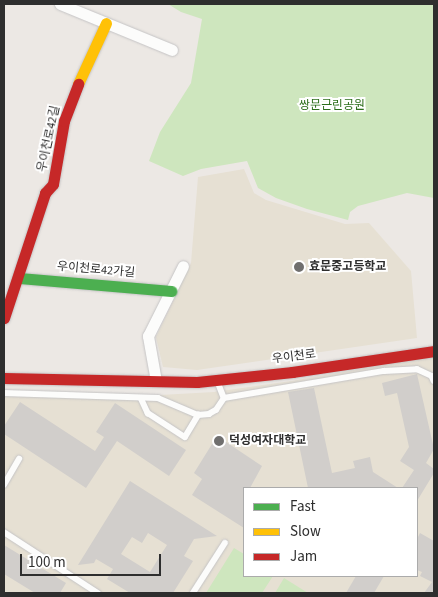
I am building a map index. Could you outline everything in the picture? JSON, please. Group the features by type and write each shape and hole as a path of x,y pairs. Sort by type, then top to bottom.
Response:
{"street":[{"path":"60,4 172,50"},
{"name":"우이천로42길","path":"4,318 46,193 53,184 64,121 76,87 106,23"},
{"path":"156,381 148,336 183,266"},
{"name":"우이천로42가길","path":"18,278 171,290"},
{"name":"우이천로","path":"4,378 197,382 292,372 434,351"}],"lane":[{"path":"4,393 158,398 198,415 209,414 216,410 224,398 278,387 384,371 417,369 432,376 434,381"},
{"path":"217,380 224,398"},
{"path":"140,398 148,413 185,437 198,415"},
{"path":"4,485 19,459"},
{"path":"4,532 98,593"},
{"path":"193,593 225,543"}],"shaded area":[{"name":"효문중고등학교","path":"244,169 254,193 266,200 345,224 369,223 411,271 417,338 197,370 163,367 156,337 191,263 198,177"},
{"name":"덕성여자대학교","path":"434,356 434,593 4,593 4,390 160,395 214,392 291,381"}],"green space":[{"name":"쌍문근린공원","path":"168,4 434,4 434,198 407,193 358,206 350,212 348,220 276,198 258,188 247,161 201,169 183,176 149,161 160,132 191,83 202,19 181,12"},
{"path":"234,548 243,553 243,577 272,577 262,593 206,593"},
{"path":"284,578 308,593 275,593"}],"building":[{"path":"417,374 434,449 426,463 434,469 434,473 418,499 418,487 403,487 414,470 400,461 409,447 397,393 385,396 382,383"},
{"path":"314,388 332,473 355,468 353,461 370,457 373,472 396,487 308,487 288,392"},
{"path":"20,402 95,451 104,437 96,432 115,403 186,450 169,476 117,441 86,488 4,434 4,426"},
{"path":"217,436 262,466 251,487 243,487 243,527 192,495 202,479 194,473"},
{"path":"130,481 217,536 194,539 184,556 193,561 173,593 130,593 107,579 113,569 96,559 94,563 78,565","holes":["148,533 167,545 150,572 121,554 132,537 142,543"]},
{"path":"420,533 434,541 434,593 424,593 432,582 420,576 422,572 418,570 418,537"},
{"path":"4,545 66,583 60,593 35,593 4,574"},
{"path":"355,577 383,577 374,593 346,593"}],"traffic: fast":[{"path":"19,278 171,291"}],"traffic: slow":[{"path":"78,84 106,23"}],"traffic: jam":[{"path":"4,318 45,193 53,184 64,121 78,84"},
{"path":"4,378 197,382 292,372 434,351"}],"place":[{"name":"효문중고등학교","path":"299,267"},
{"name":"덕성여자대학교","path":"219,441"}]}
